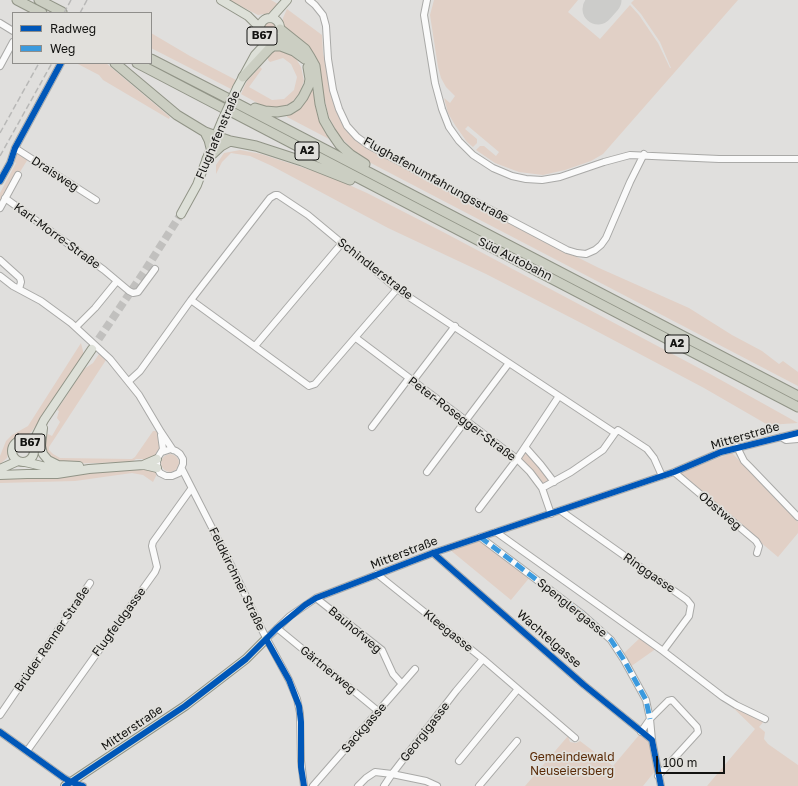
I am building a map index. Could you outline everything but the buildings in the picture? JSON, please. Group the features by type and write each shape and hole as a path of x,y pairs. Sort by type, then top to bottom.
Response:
{"highway":[{"path":"17,0 40,12"},
{"path":"39,0 62,12"},
{"path":"280,27 305,50 315,66 320,104 324,120 331,132 340,145 351,155 366,164 371,173"},
{"path":"247,108 257,108 265,111 277,112 289,110 301,101 307,91 310,79 308,66 305,59 297,48 291,44 282,39 272,38"},
{"path":"243,77 273,46 281,46 294,51 305,59"},
{"path":"152,60 227,98"},
{"path":"116,64 177,115 205,132 230,141 256,146 382,190"},
{"path":"139,64 223,108"},
{"name":"Süd Autobahn","path":"236,103 798,396"},
{"name":"Süd Autobahn","path":"232,112 798,407"},
{"path":"205,132 211,148"},
{"path":"207,159 221,146 230,141"}],"main road":[{"path":"221,0 264,24"},
{"name":"Flughafenstraße","path":"255,55 264,24 286,2"},
{"name":"Flughafenstraße","path":"181,214 197,185 216,135 237,88 255,55 279,33 286,2"},
{"name":"B67","path":"272,38 263,36 264,24 274,19 280,27"},
{"name":"B67","path":"0,468 12,454 13,446 18,442 28,439 44,420 92,349"},
{"path":"50,411 48,421 43,428 40,446 48,460 55,464 77,466 89,469"},
{"name":"B67","path":"0,468 30,460 33,451 33,442 44,420"},
{"name":"B67","path":"25,440 28,442 33,451"},
{"path":"33,451 39,463 45,467"},
{"name":"B67","path":"12,454 15,460 21,462"},
{"path":"21,462 56,470 70,471"},
{"path":"0,475 57,474 89,469 157,464"},
{"name":"Mitterstraße","path":"68,784 185,706 246,659 266,639"}],"street":[{"name":"Flughafenumfahrungsstraße","path":"309,0 323,15 326,26 328,59 333,90 339,109 347,126 357,137 368,145 567,250 586,254 595,250 601,245 606,238 630,182 644,154"},
{"path":"427,0 424,15 435,83 442,109 449,127 473,155 493,168 512,176 542,180 560,177 624,156 644,154 719,159 798,159"},
{"path":"0,24 12,31"},
{"path":"0,66 12,44"},
{"path":"0,181 10,163 15,148 60,64"},
{"name":"Draisweg","path":"15,148 96,200"},
{"path":"5,198 18,175"},
{"name":"Schindlerstraße","path":"129,381 140,371 191,300 270,198 278,195 308,215 397,289 615,433 618,430 647,449 654,458 662,476"},
{"name":"Karl-Morre-Straße","path":"0,208 5,198 129,291 136,293 140,290 155,269"},
{"path":"255,346 342,243"},
{"path":"0,260 20,278 21,282 19,289"},
{"path":"0,276 52,309 76,327 110,359 144,401 173,450"},
{"path":"76,327 95,308 116,281"},
{"path":"191,300 309,386 315,384 397,289"},
{"path":"372,427 455,326"},
{"name":"Peter-Rosegger-Straße","path":"356,338 517,460 530,472 542,488 551,514"},
{"path":"427,472 509,363"},
{"path":"479,509 526,448 559,396"},
{"path":"161,432 163,444 162,452 157,464 160,473 166,476 175,475 182,469 183,459 178,452 173,450 166,450 162,452"},
{"path":"542,488 571,472 603,450 615,433"},
{"name":"Mitterstraße","path":"266,639 305,605 316,598 377,574 433,553 674,472 721,452 798,433"},
{"path":"781,437 786,440 798,439"},
{"path":"737,447 744,461 798,517"},
{"path":"526,448 554,482"},
{"name":"Feldkirchner Straße","path":"182,469 230,563 266,639 289,680 299,706 301,722 301,761 304,786"},
{"name":"Obstweg","path":"674,472 756,541 759,546 757,553"},
{"name":"Feldkirchner Straße","path":"175,475 191,489"},
{"name":"Flugfeldgasse","path":"27,752 155,572 157,567 152,548 153,542 191,489"},
{"name":"Ringgasse","path":"561,511 687,600 691,605 689,616 663,651"},
{"path":"496,532 663,651 731,702 765,719"},
{"name":"Spenglergasse","path":"480,537 582,614 611,640 646,700 658,776 661,786"},
{"name":"Wachtelgasse","path":"433,553 584,685 652,740"},
{"name":"Kleegasse","path":"377,574 483,659 574,738"},
{"name":"Brüder Renner Straße","path":"0,715 90,583"},
{"name":"Bauhofweg","path":"316,598 382,650 393,674 402,684"},
{"name":"Gärtnerweg","path":"277,628 378,711"},
{"name":"Georgigasse","path":"358,786 375,772 392,774 456,691 483,659"},
{"name":"Sackgasse","path":"313,786 415,670"},
{"path":"459,761 518,690"},
{"path":"641,732 650,719 668,701 672,700 698,727 698,732 658,776"},
{"path":"0,732 68,784 83,786"},
{"path":"479,786 517,741"},
{"path":"384,786 392,774 426,781 437,786"}],"green space":[{"path":"229,0 271,0 278,4 271,13 258,15"},
{"path":"434,0 578,0 568,12 600,39 630,5 639,15 658,43 671,68 660,42 641,14 631,3 634,0 738,0 603,154 591,161 565,170 543,175 519,172 495,163 476,150 480,146 484,146 496,156 499,152 468,126 465,129 477,139 477,143 473,147 467,142 455,125 448,113 444,98 450,103 455,96 446,87 441,78 438,67 430,15"},
{"path":"287,9 322,35 323,53 336,108 341,122 360,143 565,252 689,308 732,335 762,351 779,364 783,361 798,372 798,386 367,161 352,149 338,134 329,117 320,71 315,55 309,47 285,30 283,18"},
{"path":"270,21 276,23 278,29 276,35 270,37 264,35 262,29 264,23"},
{"path":"152,34 190,56 236,80 231,89 152,49"},
{"path":"276,51 285,51 295,57 301,67 304,81 299,94 292,102 282,107 263,106 241,94 247,81 260,67 262,69 249,87 272,100 284,99 294,90 297,77 291,64 283,58 270,62 268,60 268,55"},
{"path":"78,64 107,64 170,117 169,119 103,80 99,75"},
{"path":"313,90 317,95 322,126 329,139 287,117 287,113 310,91"},
{"path":"240,150 261,154 329,176 367,193 712,375 798,423 768,425 704,388 585,325 486,274 388,228 272,166 250,156 231,153 222,162 216,174 216,165 224,153"},
{"path":"15,153 18,153 28,159 0,204 0,193 16,163 13,161"},
{"path":"81,343 84,355 32,431 27,436 18,438 13,442 10,446 7,458 0,464 0,456 6,441 12,435 28,426"},
{"path":"99,354 106,360 49,447 49,450 60,458 132,459 153,431 157,431 160,449 154,457 145,460 136,459 132,462 62,464 46,454 43,439 48,434 52,436 60,422 57,418 59,411 57,410 84,369 93,363"},
{"path":"525,452 529,453 551,480 545,486 522,461 521,457"},
{"path":"732,453 798,522 798,533 778,557 678,473"},
{"path":"170,454 176,457 179,463 176,469 170,472 164,469 161,463 164,457"},
{"path":"142,468 157,472 153,482 143,475 132,473 75,481 0,483 0,477 64,475"},
{"path":"480,539 530,577 511,600 449,549"},
{"path":"641,637 657,648 630,667 623,654"},
{"path":"724,699 765,720 759,727 765,732 764,739 768,744 798,765 798,786 707,786 755,729"},
{"name":"Gemeindewald Neuseiersberg","path":"640,734 647,738 651,744 655,771 643,786 525,786 568,736 570,742 576,743 580,741 613,766"}],"runway":[{"path":"598,9 606,0"}],"tunnel":[{"path":"92,349 181,214"}],"railway":[{"path":"65,12 71,0"},
{"path":"81,12 87,0"},
{"path":"0,133 38,64"},
{"path":"0,156 51,64"}],"marked path":[{"path":"480,537 582,614 611,640 646,700 650,719"}],"cycle path":[{"path":"0,181 10,163 15,148 60,64"},
{"path":"65,786 185,706 246,659 277,628 316,598 433,553 674,472 721,452 798,433"},
{"path":"433,553 584,685 652,740 661,786"},
{"path":"266,639 289,680 299,706 301,722 301,767 304,786"},
{"path":"0,732 64,778 83,786"}]}
